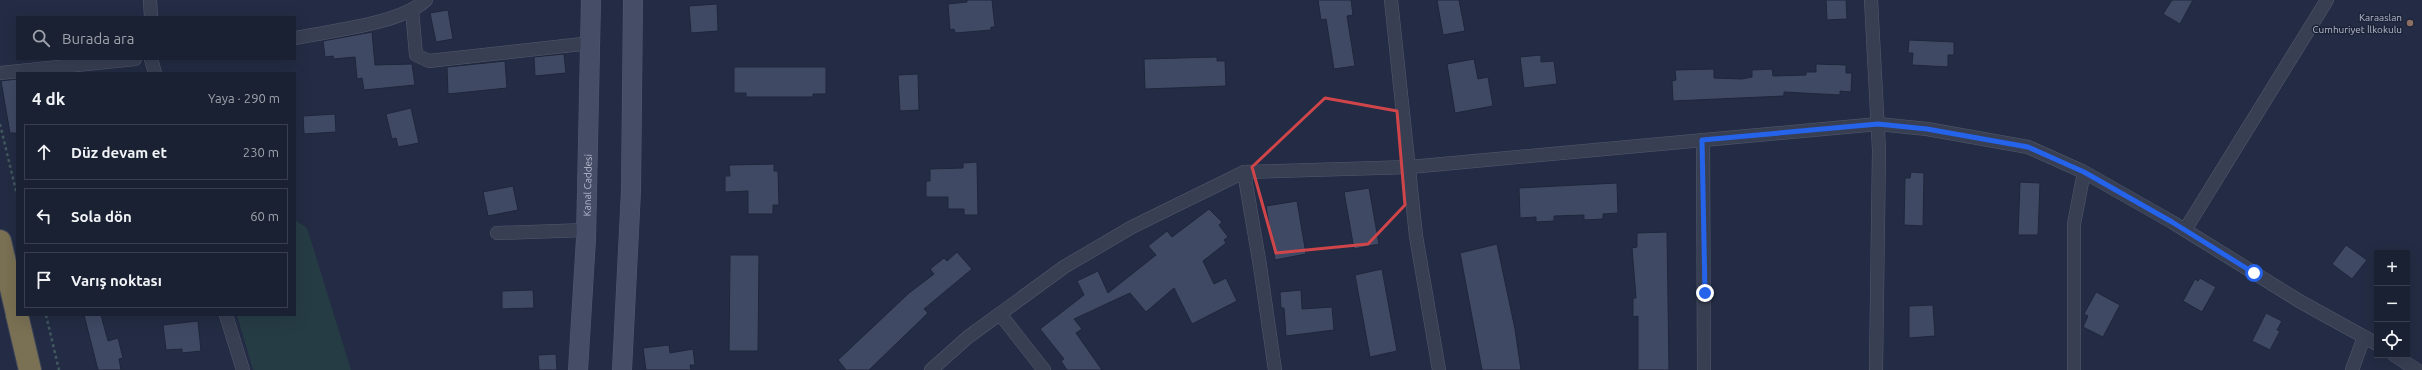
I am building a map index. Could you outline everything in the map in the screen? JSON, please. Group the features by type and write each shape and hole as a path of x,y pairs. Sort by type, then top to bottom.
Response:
{"highway":[{"path":"0,241 16,311"},
{"path":"17,316 30,370"}],"main road":[{"name":"Kanal Caddesi","path":"578,370 586,230 591,0"},
{"path":"622,370 630,192 633,0"}],"street":[{"path":"150,0 151,16"},
{"path":"296,38 381,21 412,10 426,0"},
{"path":"1391,0 1410,166 1416,236 1439,370"},
{"path":"1871,0 1878,124 1876,370"},
{"path":"2185,230 2327,0"},
{"path":"412,10 416,55 429,61 591,43"},
{"path":"0,73 125,60"},
{"path":"150,60 155,72"},
{"path":"931,370 968,337 1064,267 1125,231 1244,172 1410,166 1878,124 1927,129 2028,147 2084,172 2185,230 2301,302 2374,342"},
{"path":"1702,140 1704,370"},
{"path":"1244,172 1260,266 1275,370"},
{"path":"2074,370 2074,224 2084,172"},
{"path":"497,233 586,230"},
{"path":"1000,314 1044,370"},
{"path":"226,316 243,370"},
{"path":"2352,370 2364,337"},
{"path":"2399,358 2418,370"}],"path":[{"path":"0,124 16,191"},
{"path":"46,316 59,370"}],"highlighted area":[{"path":"1325,98 1397,111 1405,205 1368,244 1276,253 1252,167"}],"shaded area":[{"path":"296,221 307,228 351,370 253,370 237,316 296,316"}],"building":[{"path":"967,0 992,0 995,27 991,27 991,30 955,33 954,29 950,30 948,4 967,2"},
{"path":"1318,0 1351,0 1353,15 1347,16 1355,66 1334,69 1326,19 1321,20"},
{"path":"1437,0 1459,0 1465,31 1443,35"},
{"path":"1826,0 1846,0 1847,19 1827,20"},
{"path":"2172,0 2193,0 2180,24 2163,14"},
{"path":"717,4 718,31 691,33 689,6"},
{"path":"448,10 453,39 436,42 430,13"},
{"path":"372,32 375,65 412,64 415,85 364,90 362,78 357,79 355,57 334,59 333,56 325,57 323,41"},
{"path":"1909,40 1954,42 1954,55 1948,55 1948,67 1912,65 1913,53 1908,53"},
{"path":"564,54 566,73 535,76 534,57"},
{"path":"1541,55 1541,62 1554,61 1557,84 1524,88 1520,57"},
{"path":"1217,57 1217,61 1225,61 1226,86 1145,89 1144,59"},
{"path":"1474,59 1478,79 1488,77 1493,106 1455,113 1447,64"},
{"path":"505,61 507,88 448,94 447,67"},
{"path":"1816,64 1846,65 1846,73 1852,73 1851,92 1840,91 1840,95 1784,92 1784,96 1673,101 1672,81 1676,80 1675,70 1714,69 1714,78 1742,79 1752,77 1752,70 1772,69 1773,76 1806,75 1806,72 1816,72"},
{"path":"734,67 826,67 826,94 813,94 813,97 746,97 746,93 734,93"},
{"path":"918,74 919,110 900,111 898,75"},
{"path":"16,79 16,133 10,133 1,81"},
{"path":"411,108 419,143 398,147 396,138 392,139 386,114"},
{"path":"335,114 336,132 304,134 303,116"},
{"path":"977,162 978,215 964,215 964,209 948,209 948,197 926,197 926,181 930,181 930,169 963,168 963,163"},
{"path":"774,164 774,171 778,171 779,205 773,205 773,214 748,214 748,191 725,192 725,176 730,176 729,165"},
{"path":"1911,172 1924,173 1923,226 1904,225 1905,178 1910,178"},
{"path":"2020,182 2040,183 2038,235 2018,235"},
{"path":"1617,183 1618,213 1603,214 1603,219 1584,220 1584,215 1554,216 1554,221 1536,222 1536,217 1520,218 1519,188"},
{"path":"513,186 518,210 488,216 483,192"},
{"path":"1369,188 1379,244 1354,249 1344,192"},
{"path":"1297,201 1306,254 1275,260 1266,206"},
{"path":"1209,209 1222,222 1219,225 1228,237 1224,240 1226,243 1203,261 1214,284 1226,278 1237,301 1192,324 1174,288 1146,312 1130,293 1074,319 1082,329 1076,333 1102,370 1067,370 1061,361 1064,359 1040,329 1084,295 1077,281 1098,271 1108,293 1156,255 1148,246 1167,231 1172,237"},
{"path":"1667,232 1669,370 1638,370 1638,316 1633,317 1633,298 1636,298 1632,248 1637,247 1637,233"},
{"path":"1497,244 1515,329 1521,370 1482,370 1460,253"},
{"path":"2346,245 2367,260 2352,279 2332,264"},
{"path":"957,252 972,269 924,309 928,313 869,370 846,370 838,360 909,293 934,274 930,269 944,258 947,261"},
{"path":"730,255 759,255 758,351 729,351"},
{"path":"1382,269 1397,351 1370,357 1355,275"},
{"path":"2200,278 2216,287 2202,312 2183,301 2195,279 2198,281"},
{"path":"533,290 534,308 502,309 502,291"},
{"path":"1301,290 1302,309 1332,307 1334,330 1286,336 1284,308 1281,308 1280,292"},
{"path":"2096,292 2120,305 2103,337 2083,327 2088,316 2084,314"},
{"path":"1933,305 1935,336 1909,338 1909,306"},
{"path":"2266,313 2282,321 2277,330 2280,331 2270,350 2252,341"},
{"path":"84,316 101,316 108,341 118,338 123,358 119,359 121,370 98,370"},
{"path":"198,321 201,351 182,353 182,349 166,350 163,325"},
{"path":"669,345 670,353 693,349 695,365 690,365 691,370 646,370 643,348"},
{"path":"556,354 557,370 539,370 538,355"}],"place":[{"name":"Karaaslan Cumhuriyet İlkokulu","path":"2410,23"}],"route":[{"path":"1705,293 1702,140 1878,124 1927,129 2028,147 2084,172 2172,222 2254,273"}]}
